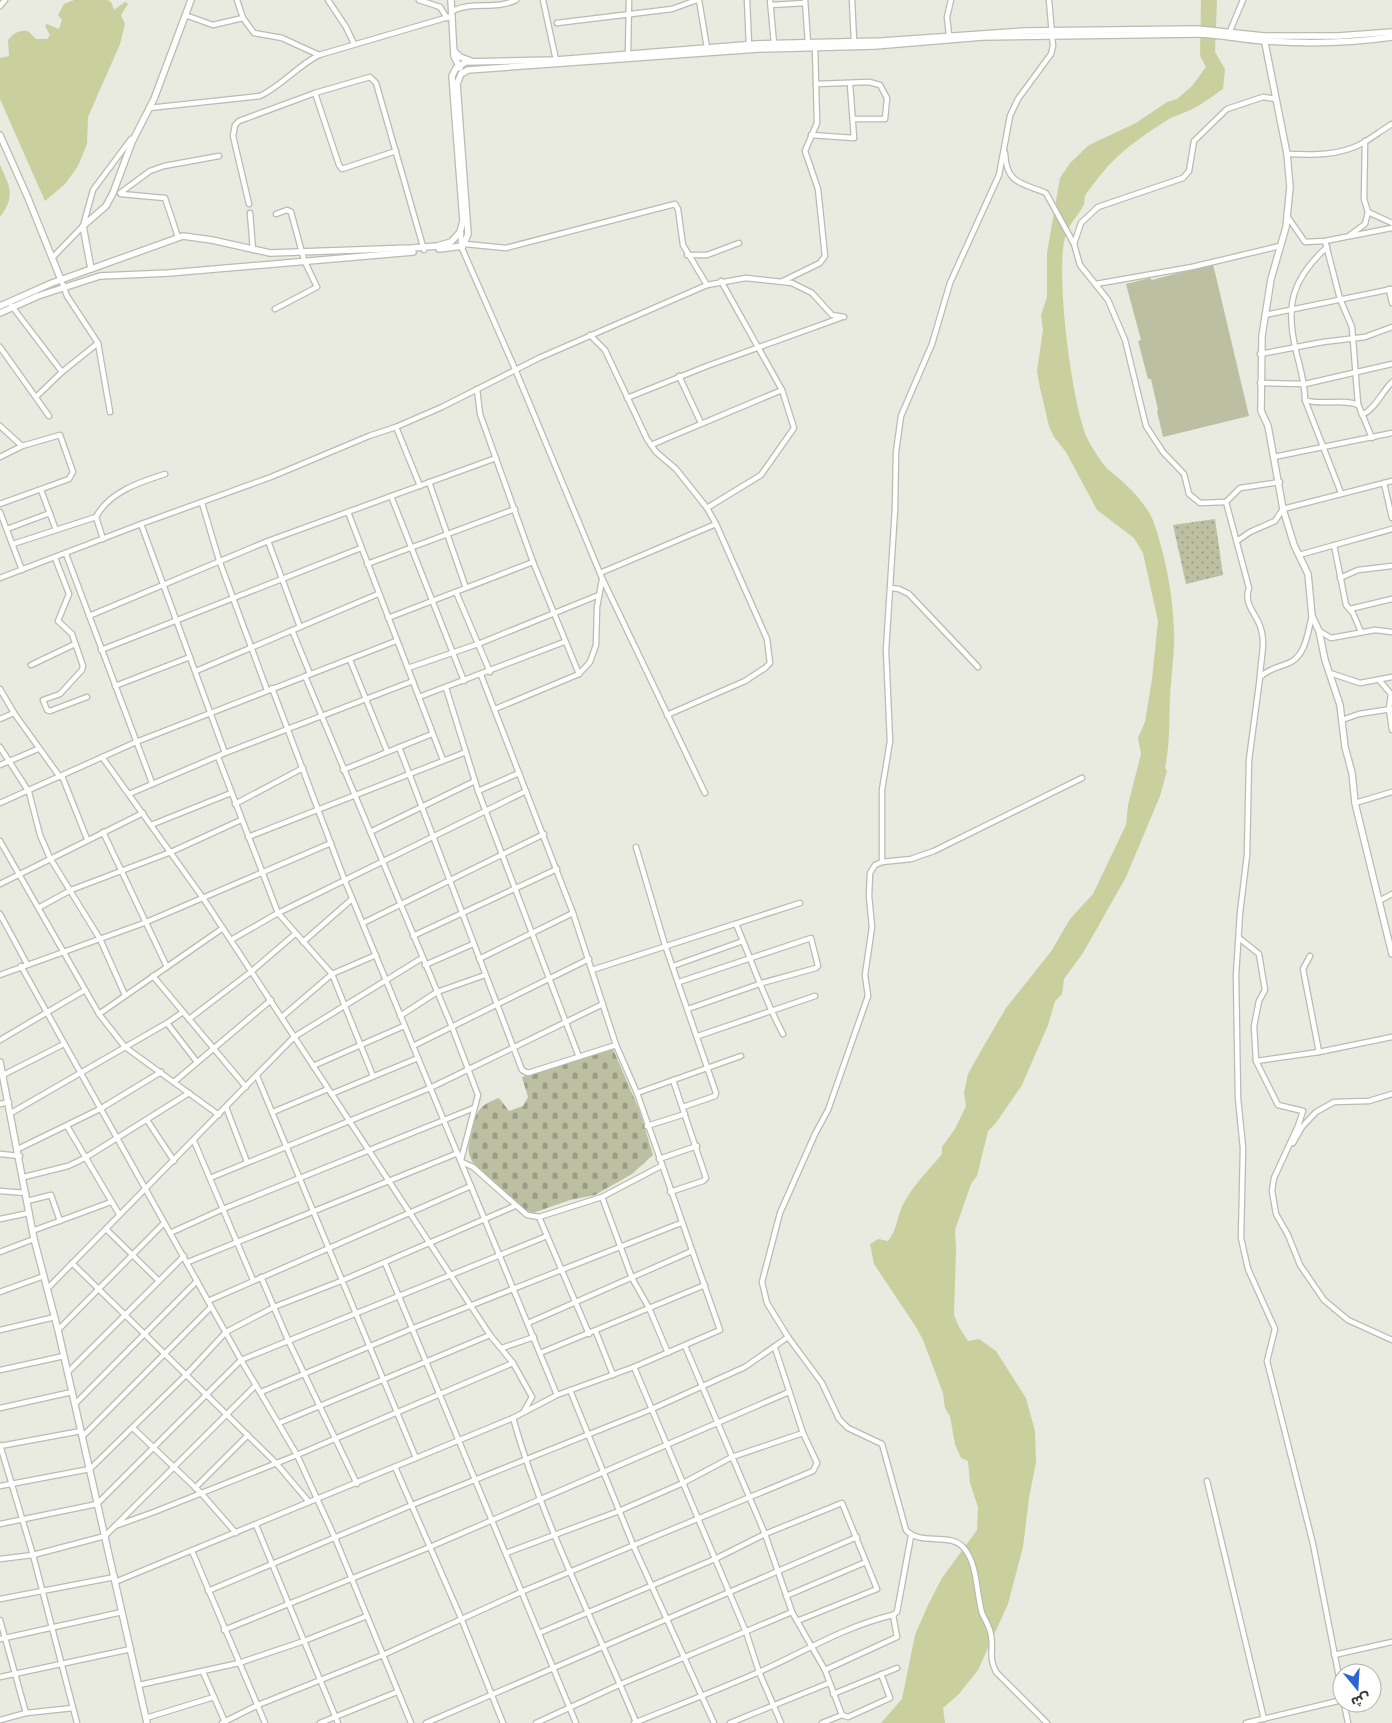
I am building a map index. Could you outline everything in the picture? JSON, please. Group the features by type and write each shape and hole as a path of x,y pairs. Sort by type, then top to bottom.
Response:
{"street":[{"path":"0,6 5,0"},
{"path":"117,193 137,132 149,108 191,0"},
{"path":"236,0 243,18 254,33 282,38 320,55"},
{"path":"328,0 346,27 354,44"},
{"path":"419,0 440,7 451,15"},
{"path":"452,0 451,15 454,51 462,72 458,84 463,245 602,579 705,793"},
{"path":"149,108 260,96 274,89 300,65 320,55 451,15 464,3 495,6 516,0"},
{"path":"543,0 556,60"},
{"path":"558,23 672,9 698,0 707,48"},
{"path":"749,44 747,0 752,0"},
{"path":"852,0 854,42"},
{"path":"949,35 947,17 951,0"},
{"path":"882,862 882,790 890,741 886,667 896,452 902,416 932,344 950,283 999,175 1005,138 1018,99 1051,54 1052,34 1048,0"},
{"path":"1230,31 1243,0"},
{"path":"628,1 628,55"},
{"path":"774,44 770,2 805,1 808,43"},
{"path":"186,15 213,25 243,18"},
{"path":"462,72 470,69 719,49 815,45 949,35 1197,31 1264,39 1339,41 1392,36"},
{"path":"1217,32 1230,31 1264,39 1348,36 1392,32"},
{"path":"463,245 468,234 452,83 453,73 459,65 473,61 609,58 707,48 719,49 749,44 808,43 815,45 875,46 982,37 1052,34"},
{"path":"1260,677 1269,669 1291,662 1299,656 1312,616 1310,582 1283,510 1280,482 1268,426 1261,411 1260,354 1265,315 1287,216 1290,187 1287,154 1264,39"},
{"path":"783,281 820,263 825,256 818,189 805,151 817,123 815,45"},
{"path":"454,51 460,57 473,61"},
{"path":"249,204 233,136 235,126 245,117 315,93 367,78 373,79 396,151 423,249"},
{"path":"816,84 875,83 883,89 886,98 886,119 854,120"},
{"path":"811,135 853,139 855,136 850,84"},
{"path":"315,93 342,169 396,151"},
{"path":"1074,244 1081,223 1098,207 1183,178 1189,171 1194,141 1227,109 1263,97 1276,99"},
{"path":"1287,154 1320,156 1366,141 1392,124"},
{"path":"92,278 83,226 93,190 137,132"},
{"path":"0,135 53,258 63,287 98,343 110,412"},
{"path":"1005,138 1006,168 1017,183 1046,193 1074,244 1080,265 1108,300 1125,340 1146,426 1163,452 1184,474 1189,494 1200,503 1226,502 1240,488 1280,482"},
{"path":"1348,236 1365,224 1368,212 1364,199 1366,141"},
{"path":"53,258 117,193 157,168 219,156"},
{"path":"117,193 165,198 178,237"},
{"path":"0,313 11,305 61,280 178,237 212,240 270,253 368,252 463,245 506,248 675,204 678,208 680,237 687,255 707,285"},
{"path":"275,309 317,288 304,260 290,210 276,214"},
{"path":"1368,212 1392,223"},
{"path":"250,214 253,250"},
{"path":"1287,216 1305,242 1325,241 1392,228"},
{"path":"423,249 451,242 462,227"},
{"path":"1325,241 1340,299 1350,319 1354,339 1358,404 1362,415 1372,408 1381,393 1392,382"},
{"path":"687,255 707,255 739,243"},
{"path":"1096,284 1192,267 1280,246"},
{"path":"1327,247 1305,270 1293,293 1289,310 1305,384 1305,400 1341,493"},
{"path":"36,293 92,278 113,275 169,273 368,252"},
{"path":"109,262 113,275"},
{"path":"0,578 141,524 202,503 396,427 590,335 707,285 746,278 783,281 806,289 832,315 844,317 679,376 627,398"},
{"path":"707,508 761,475 794,426 782,390 721,281"},
{"path":"1265,315 1390,289 1392,304"},
{"path":"0,306 11,305"},
{"path":"11,305 62,372"},
{"path":"1260,354 1323,342 1354,339 1392,327"},
{"path":"590,335 605,350 651,445 676,469 707,508 716,524 767,639 770,663 765,668 745,681 668,715"},
{"path":"37,396 62,372 98,343"},
{"path":"0,347 37,396 49,416"},
{"path":"1260,383 1305,384 1392,364"},
{"path":"679,376 701,424"},
{"path":"477,389 480,414 533,562 564,642 579,674"},
{"path":"651,445 782,390"},
{"path":"1305,400 1313,403 1335,401 1358,404"},
{"path":"1358,404 1372,438"},
{"path":"0,426 22,446"},
{"path":"396,427 420,486"},
{"path":"1274,458 1392,433"},
{"path":"0,456 22,446 60,435 73,472 72,476 41,490 0,504"},
{"path":"89,616 219,560 496,458"},
{"path":"13,544 96,517 105,503 116,495 165,474"},
{"path":"1236,541 1250,532 1275,522 1283,510 1341,493 1392,481"},
{"path":"428,482 466,588"},
{"path":"1384,483 1392,518"},
{"path":"41,490 56,530"},
{"path":"391,496 464,682"},
{"path":"1226,502 1248,588 1248,601 1259,623 1263,638 1260,677 1248,760 1247,855 1236,975 1238,1098 1244,1148 1242,1247 1248,1269 1275,1329 1267,1361 1313,1544 1336,1663"},
{"path":"202,503 219,560 251,648 303,768 345,881 412,1046 462,1161 512,1290 534,1337 557,1396"},
{"path":"367,564 515,509"},
{"path":"0,512 22,570"},
{"path":"348,512 442,760"},
{"path":"7,529 50,514"},
{"path":"96,517 103,539"},
{"path":"141,524 225,753"},
{"path":"600,573 716,524"},
{"path":"1299,555 1392,529"},
{"path":"268,541 300,627"},
{"path":"1334,545 1346,606 1350,609 1361,632"},
{"path":"101,650 362,548"},
{"path":"66,554 152,783"},
{"path":"55,558 69,594 58,621 72,634 83,666 82,670 60,694 43,700 48,711 88,697"},
{"path":"388,618 533,562"},
{"path":"1340,578 1358,570 1392,566"},
{"path":"495,709 579,674 590,662 596,645 596,615 602,579"},
{"path":"891,588 899,589 909,594 978,667"},
{"path":"456,592 490,672"},
{"path":"196,671 378,594"},
{"path":"408,668 452,654 599,595"},
{"path":"1350,609 1392,599"},
{"path":"1312,616 1319,630 1340,705 1355,803 1379,901 1391,940 1392,954"},
{"path":"292,630 321,716 342,770 452,1027 478,1099 474,1108 462,1161"},
{"path":"1319,630 1326,637 1331,638 1380,630 1392,632"},
{"path":"0,803 29,792 136,742 396,641"},
{"path":"419,697 464,682 564,642"},
{"path":"32,665 75,644"},
{"path":"115,686 190,656"},
{"path":"350,660 387,751"},
{"path":"1330,673 1360,683 1380,681 1392,677"},
{"path":"0,1599 115,1580 357,1484 513,1418 570,1390 634,1367 720,1330 637,1094 616,1045 589,959 557,869 481,675"},
{"path":"129,794 225,753 413,681"},
{"path":"1380,681 1391,694 1392,730"},
{"path":"446,688 478,791 579,1057"},
{"path":"0,689 14,714 38,749 61,777 87,839"},
{"path":"60,694 64,706"},
{"path":"1342,720 1359,714 1391,709"},
{"path":"0,719 14,714"},
{"path":"342,770 432,734"},
{"path":"0,747 29,792 40,835 50,858 100,939 125,995"},
{"path":"399,747 496,1005 524,1073 616,1045"},
{"path":"0,765 38,749"},
{"path":"248,837 353,794 466,752"},
{"path":"102,757 203,898 450,1275 490,1335 513,1363 532,1397 532,1402 522,1414"},
{"path":"218,757 278,913 332,974 373,1076"},
{"path":"235,804 303,768"},
{"path":"478,791 519,773"},
{"path":"513,1418 525,1460 570,1573 586,1612 605,1646 635,1723 645,1721 701,1695 759,1672 811,1646 864,1623 893,1615 896,1612 911,1536 902,1522 882,1444 848,1428 839,1419 822,1382 788,1337 767,1304 762,1282 780,1212 814,1134 828,1110 868,996 865,975 872,927 869,896 870,873 875,865 882,862 911,859 934,851 1082,778"},
{"path":"370,832 475,781"},
{"path":"231,940 278,913 434,838 526,791"},
{"path":"1355,803 1392,792"},
{"path":"151,825 231,793"},
{"path":"0,884 142,813"},
{"path":"40,907 71,890 171,852 241,820"},
{"path":"103,832 144,923 167,967"},
{"path":"363,923 544,834"},
{"path":"0,841 3,851 20,874 40,907 63,952 99,1014 125,1047 219,1115"},
{"path":"0,975 144,923 331,843"},
{"path":"636,847 665,945 698,1036 716,1095 683,1107"},
{"path":"413,936 557,869"},
{"path":"1379,901 1392,894"},
{"path":"303,942 352,898"},
{"path":"592,970 665,945 800,904"},
{"path":"479,959 573,913"},
{"path":"0,914 27,964"},
{"path":"736,924 762,983 770,1010 783,1034"},
{"path":"99,1014 223,928"},
{"path":"190,1019 252,972 295,934"},
{"path":"679,982 811,938 818,967 762,983 688,1009"},
{"path":"1239,938 1259,954 1266,990 1259,1001 1254,1026 1256,1061 1278,1105 1303,1111 1274,1178 1273,1204 1300,1265 1324,1300 1340,1315 1392,1340"},
{"path":"673,966 744,941"},
{"path":"425,964 473,944"},
{"path":"282,1017 332,974 376,955"},
{"path":"1310,956 1303,969 1319,1052"},
{"path":"47,1289 294,1037 422,958"},
{"path":"412,1046 589,959"},
{"path":"21,966 164,1223 188,1262 211,1307 297,1455 335,1538 411,1723"},
{"path":"400,1016 437,992 485,975"},
{"path":"153,976 246,1087"},
{"path":"0,1040 85,990"},
{"path":"698,1036 815,996"},
{"path":"174,1082 271,1000"},
{"path":"210,1178 430,1088 603,1004"},
{"path":"11,1113 81,1074 184,1012"},
{"path":"167,1023 197,1062"},
{"path":"313,1066 404,1026"},
{"path":"1256,1061 1319,1052 1392,1038"},
{"path":"3,1075 64,1044"},
{"path":"637,1094 742,1056"},
{"path":"273,1112 418,1058"},
{"path":"0,1066 20,1156 32,1231 68,1372 147,1720 214,1697"},
{"path":"18,1149 100,1109 161,1072"},
{"path":"257,1076 288,1146 327,1247 416,1458"},
{"path":"670,1192 706,1180 697,1146 673,1080"},
{"path":"24,1177 68,1166 86,1158 189,1093"},
{"path":"1284,1156 1302,1128 1316,1112 1334,1102 1369,1101 1392,1094"},
{"path":"0,1104 9,1102"},
{"path":"226,1107 247,1162"},
{"path":"170,1233 223,1209 474,1108"},
{"path":"647,1126 685,1114"},
{"path":"147,1120 174,1161"},
{"path":"67,1126 119,1214"},
{"path":"194,1141 253,1280"},
{"path":"659,1159 697,1146"},
{"path":"188,1262 458,1153"},
{"path":"0,1154 20,1156"},
{"path":"462,1161 473,1167 527,1215 539,1217 602,1197 661,1166"},
{"path":"208,1301 327,1247 471,1186"},
{"path":"0,1191 26,1193"},
{"path":"27,1201 51,1195 60,1221"},
{"path":"602,1197 632,1278 649,1308 668,1353"},
{"path":"32,1231 112,1202"},
{"path":"0,1486 90,1469 187,1374 226,1332 274,1307 385,1263 484,1218 516,1206"},
{"path":"0,1218 29,1213"},
{"path":"539,1217 590,1334"},
{"path":"58,1330 164,1223"},
{"path":"261,1392 412,1329 681,1223"},
{"path":"106,1229 158,1280"},
{"path":"0,1524 97,1504 241,1360 547,1236"},
{"path":"0,1252 34,1239"},
{"path":"528,1323 692,1251"},
{"path":"68,1372 184,1256"},
{"path":"72,1263 276,1462 309,1502"},
{"path":"385,1263 576,1723"},
{"path":"0,1292 44,1276"},
{"path":"261,1277 288,1340 357,1484"},
{"path":"75,1404 197,1281"},
{"path":"540,1353 596,1332 705,1285"},
{"path":"77,1723 33,1555 0,1446 82,1434 211,1307"},
{"path":"0,1330 55,1317"},
{"path":"596,1332 613,1375"},
{"path":"279,1423 490,1335"},
{"path":"502,1348 534,1337"},
{"path":"208,1591 273,1566 412,1505 652,1409 746,1368 788,1337"},
{"path":"685,1346 719,1421 748,1498 765,1534 792,1612 825,1670 842,1715 848,1717 890,1698 881,1674"},
{"path":"203,1672 224,1722 258,1705 383,1655 521,1592 634,1547 813,1471 817,1463 803,1433 774,1348"},
{"path":"0,1370 64,1356"},
{"path":"115,1526 297,1455 335,1437 513,1363"},
{"path":"634,1367 746,1632 759,1672 779,1722"},
{"path":"0,1559 33,1555 105,1536 256,1385"},
{"path":"570,1390 650,1585 714,1723"},
{"path":"0,1408 72,1392"},
{"path":"224,1630 430,1547 491,1518 789,1392"},
{"path":"133,1428 152,1449 201,1493 236,1533"},
{"path":"506,1553 554,1533 619,1511 683,1483 732,1457 803,1433"},
{"path":"195,1488 248,1435"},
{"path":"395,1467 461,1618 503,1723"},
{"path":"1207,1481 1264,1719"},
{"path":"539,1632 714,1559 765,1534 842,1503 877,1588 797,1621"},
{"path":"256,1525 338,1723"},
{"path":"911,1536 952,1541 964,1548 972,1566 982,1614 991,1634 991,1662 996,1672 1047,1723"},
{"path":"426,1723 857,1537"},
{"path":"192,1551 264,1723"},
{"path":"786,1596 866,1562"},
{"path":"2,1639 122,1612"},
{"path":"536,1723 570,1709 620,1684 792,1612"},
{"path":"825,1670 897,1637 893,1615"},
{"path":"138,1685 203,1672 239,1662 304,1641 367,1616"},
{"path":"0,1620 2,1639 26,1714"},
{"path":"1334,1656 1392,1642"},
{"path":"0,1677 131,1648"},
{"path":"833,1694 897,1668"},
{"path":"730,1723 829,1683"},
{"path":"320,1723 397,1692"},
{"path":"1246,1723 1332,1702"},
{"path":"0,1720 26,1714 72,1708"},
{"path":"822,1723 834,1721 842,1715"}],"green space":[{"path":"1213,264 1249,416 1163,437 1151,379 1148,379 1138,341 1141,340 1126,284 1150,278 1152,280"},
{"path":"1215,519 1223,575 1186,584 1173,525"},
{"path":"613,1049 640,1112 653,1155 632,1174 595,1195 570,1200 533,1213 525,1210 484,1176 472,1160 469,1147 478,1111 499,1098 509,1111 523,1106 528,1097 522,1077"}],"shaded area":[{"path":"74,0 107,0 111,2 114,10 125,2 128,4 121,15 125,24 120,44 88,117 87,144 78,166 66,183 45,201 0,99 0,58 9,56 8,40 17,32 28,31 36,39 47,39 50,35 45,26 47,24 59,29 62,20 58,15 64,4"},
{"path":"1201,0 1217,0 1215,52 1225,69 1223,89 1198,106 1169,119 1153,129 1109,165 1085,196 1082,208 1066,234 1063,251 1063,305 1066,337 1076,399 1082,423 1088,440 1102,462 1137,496 1152,519 1159,539 1168,578 1172,604 1174,648 1169,742 1165,768 1167,771 1160,796 1126,877 1083,953 1064,979 1062,994 1055,1001 1048,1025 1022,1085 996,1123 988,1131 977,1176 971,1184 955,1230 954,1315 968,1341 979,1339 996,1351 1026,1398 1035,1431 1036,1462 1023,1547 1008,1604 978,1670 959,1694 943,1708 945,1723 881,1723 902,1699 915,1635 942,1578 977,1530 978,1507 970,1483 968,1461 961,1458 955,1444 950,1416 945,1408 943,1393 923,1340 874,1264 870,1244 878,1239 888,1241 909,1194 942,1154 942,1147 955,1129 966,1106 964,1093 968,1074 1006,1008 1052,950 1070,919 1093,894 1126,825 1128,805 1141,754 1138,738 1145,722 1152,679 1158,621 1143,553 1134,538 1097,510 1066,452 1054,437 1049,426 1040,388 1037,371 1043,330 1041,315 1047,297 1047,253 1060,178 1070,163 1089,145 1136,123 1167,102 1177,99 1192,86 1206,67 1200,56"},
{"path":"0,165 9,186 10,197 0,217"}]}
